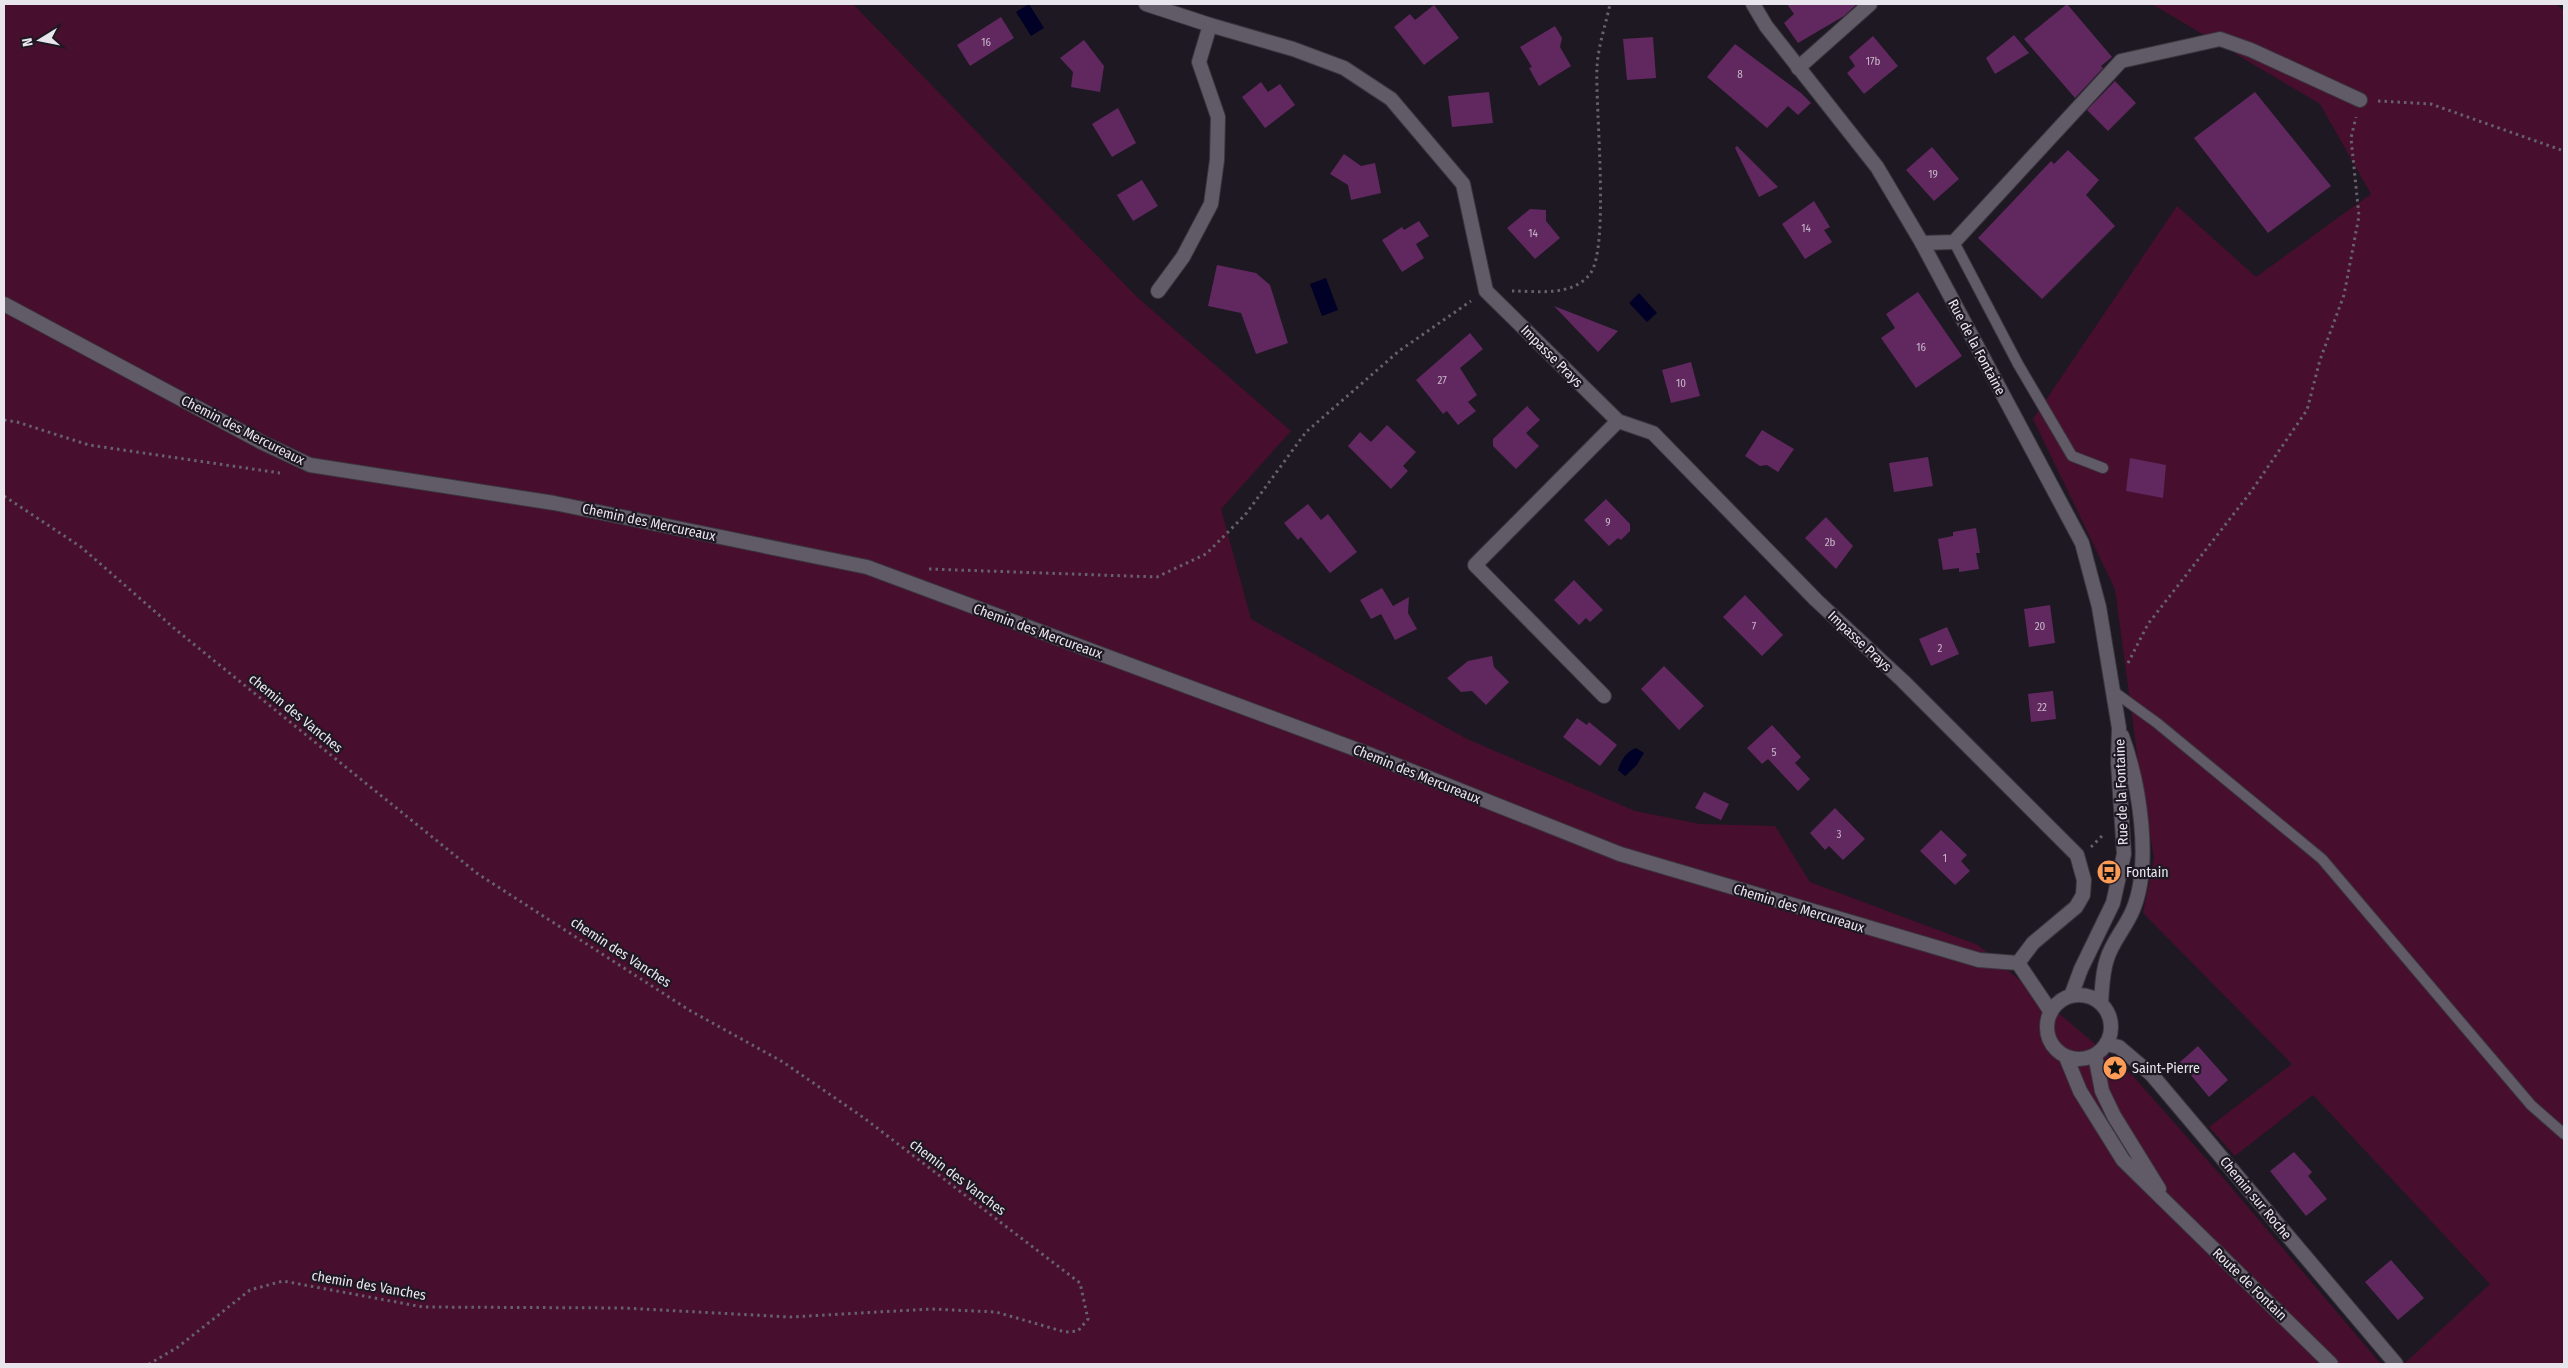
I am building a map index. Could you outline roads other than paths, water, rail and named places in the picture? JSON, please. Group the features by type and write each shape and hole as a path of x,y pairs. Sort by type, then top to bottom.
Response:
{"street":[{"path":"1146,4 1210,26 1199,62 1218,117 1217,160 1211,204 1183,256 1158,291"},
{"name":"Rue de la Fontaine","path":"1754,4 1766,26 1877,167 1922,243 2082,543 2100,607 2119,728 2118,763 2124,854 2113,904 2081,969 2071,996"},
{"path":"1798,68 1870,4"},
{"name":"Impasse Prays","path":"1210,26 1293,49 1344,68 1391,99 1464,184 1486,291 1618,421 1653,433 1816,600 1903,681 2077,855 2084,880 2083,895 2076,907 2033,943 2018,963"},
{"path":"1922,243 1954,242 2121,61 2220,39 2251,50 2360,100"},
{"name":"Chemin des Mercureaux","path":"4,304 263,443 310,465 554,503 867,567 1366,753 1620,854 1953,953 1979,960 2018,963"},
{"path":"1604,696 1475,565 1618,421"},
{"name":"Rue de la Fontaine","path":"2101,1004 2102,980 2107,958 2133,911 2140,884 2144,844 2130,758 2119,728"},
{"path":"2018,963 2051,1012"},
{"path":"2082,995 2092,998 2101,1004 2111,1023 2110,1034 2106,1044 2095,1055 2076,1060 2066,1057 2050,1042 2047,1022 2051,1012 2063,999 2082,995"},
{"name":"Chemin sur Roche","path":"2106,1044 2119,1047 2152,1075 2396,1364"},
{"name":"Route de Fontain","path":"2095,1055 2102,1091 2114,1116 2168,1205"},
{"name":"Route de Fontain","path":"2066,1057 2080,1092 2122,1160 2331,1364"}],"lane":[{"path":"1954,242 2018,364 2072,456 2103,468"},
{"path":"2113,691 2157,723 2322,859 2530,1105 2564,1134"}],"water":[{"path":"1029,4 1044,28 1031,36 1016,12"},
{"path":"1326,278 1338,310 1322,316 1310,284"},
{"path":"1639,293 1657,313 1647,322 1629,303"},
{"path":"1636,748 1644,753 1636,766 1625,776 1618,770 1619,766 1627,754"}],"place":[{"name":"Fontain","path":"2109,872"},
{"name":"Saint-Pierre","path":"2115,1068"}]}
